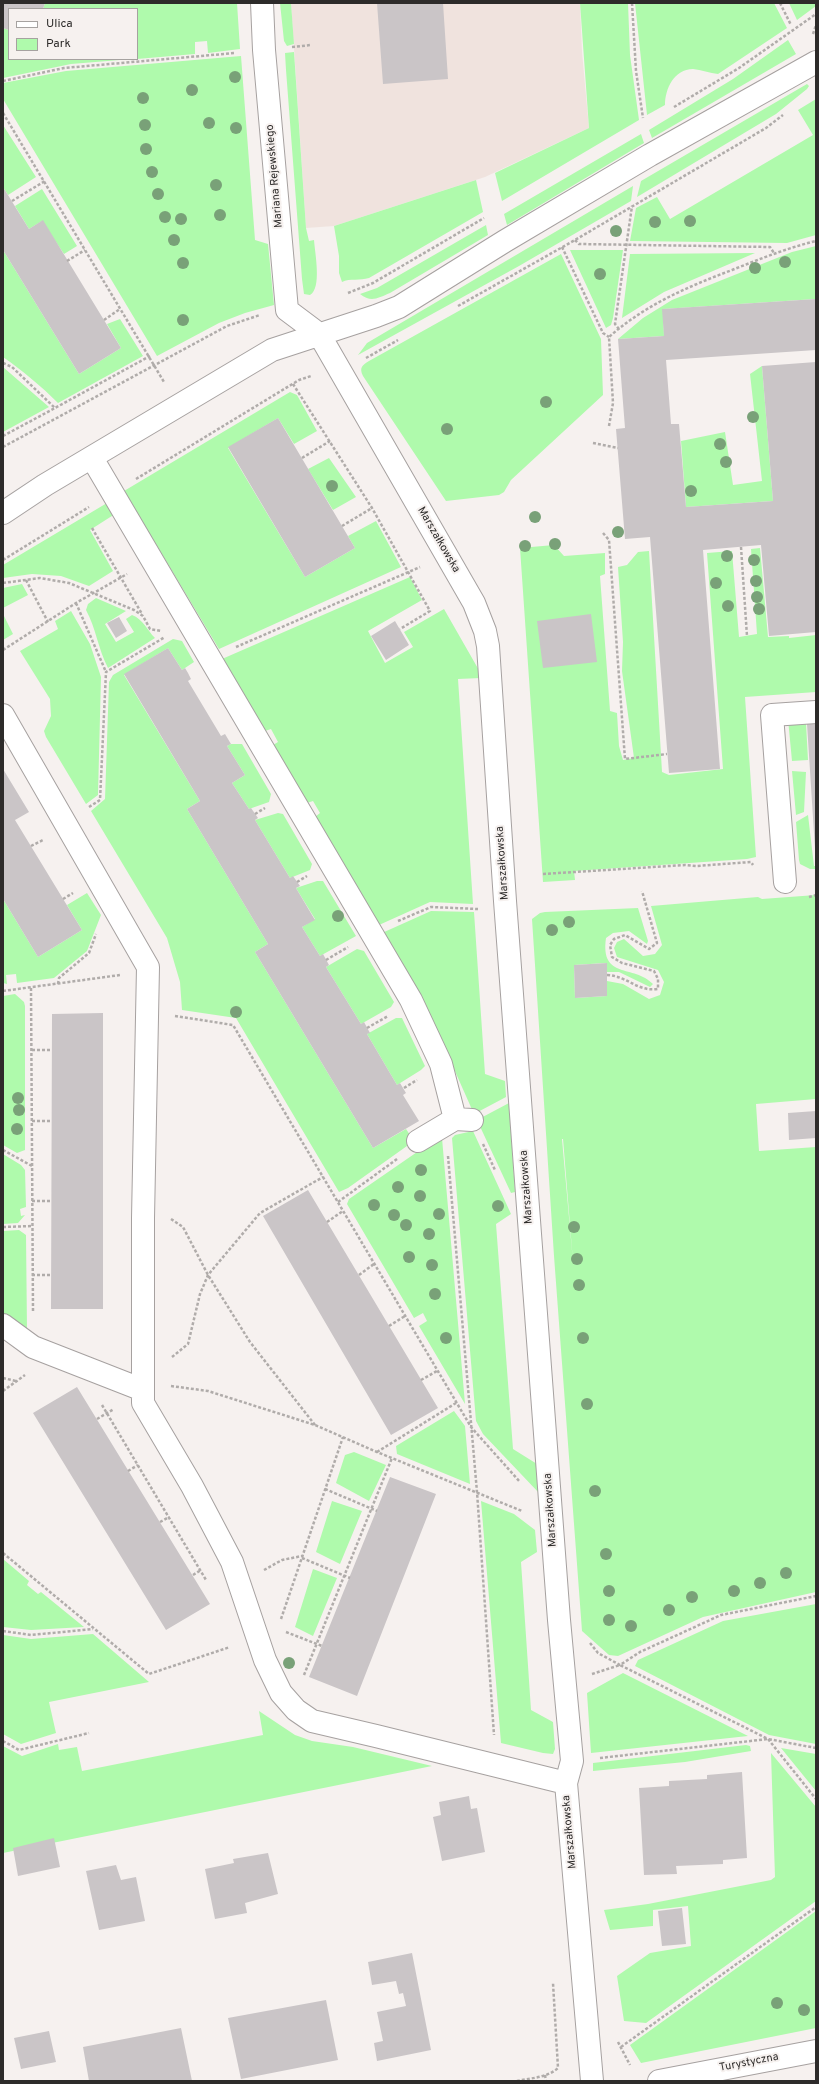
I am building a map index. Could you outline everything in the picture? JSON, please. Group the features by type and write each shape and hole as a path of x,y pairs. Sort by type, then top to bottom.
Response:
{"street":[{"name":"Mariana Rejewskiego","path":"262,3 264,50 287,310 319,334"},
{"path":"3,513 45,485 272,350 376,316 398,307 505,240 650,155 816,62"},
{"name":"Marszałkowska","path":"319,334 474,603 485,631 488,646 558,1613 572,1761 566,1783 592,2081"},
{"path":"92,458 411,1000 438,1054 456,1122 418,1141"},
{"path":"785,882 772,715 816,712"},
{"path":"3,715 148,967 143,1403 192,1486 232,1562 257,1639 265,1660 281,1693 296,1710 312,1722 496,1764 566,1783"},
{"path":"3,1325 33,1347 143,1390"},
{"name":"Turystyczna","path":"659,2081 816,2051"}],"path":[{"path":"632,3 636,71 643,118"},
{"path":"780,3 791,25"},
{"path":"671,108 739,68 816,14"},
{"path":"3,81 64,68 311,45"},
{"path":"452,309 575,240 766,128 785,114"},
{"path":"4,115 158,371"},
{"path":"12,201 45,181"},
{"path":"619,329 615,324 624,272 632,206"},
{"path":"362,288 484,218"},
{"path":"575,240 579,244 626,246 770,248 774,254"},
{"path":"609,337 646,309 664,299 774,254 816,240"},
{"path":"562,247 604,332 609,337 613,403 609,426"},
{"path":"67,261 85,250"},
{"path":"104,320 120,309"},
{"path":"3,447 227,326 264,314"},
{"path":"363,359 404,336"},
{"path":"3,436 150,356"},
{"path":"3,363 12,367 55,408"},
{"path":"129,483 299,380 314,376"},
{"path":"293,384 372,508 430,610 400,629"},
{"path":"302,458 330,441"},
{"path":"593,443 618,448"},
{"path":"3,560 92,505"},
{"path":"342,526 372,508"},
{"path":"92,528 150,629 165,632"},
{"path":"603,533 609,540 625,760 667,754"},
{"path":"741,547 747,636"},
{"path":"211,658 446,555"},
{"path":"3,650 76,603 152,559"},
{"path":"3,583 40,578 69,582 143,616"},
{"path":"26,580 48,622"},
{"path":"76,603 106,672 100,800 89,807"},
{"path":"106,672 172,633"},
{"path":"543,874 751,862 753,865"},
{"path":"607,975 618,975 648,990 658,989 658,979 654,971 622,963 612,957 610,945 614,939 625,935 649,949 657,943 642,891"},
{"path":"402,920 431,907 506,909"},
{"path":"58,984 59,978 89,953 97,932"},
{"path":"326,960 372,933"},
{"path":"3,990 31,988 33,1347 40,1364 3,1391"},
{"path":"147,1012 232,1025 456,1403 471,1426 520,1483"},
{"path":"367,1028 394,1012"},
{"path":"32,1050 51,1050"},
{"path":"32,1121 51,1121"},
{"path":"456,1122 447,1138 477,1492 496,1764"},
{"path":"338,1202 418,1145 418,1141"},
{"path":"3,1150 32,1166"},
{"path":"143,1390 153,1366 172,1357 188,1344 200,1294 208,1275 260,1213 323,1177"},
{"path":"32,1201 51,1201"},
{"path":"327,1222 343,1211"},
{"path":"144,1218 170,1219 183,1227 208,1275 250,1342 316,1425"},
{"path":"3,1227 32,1226"},
{"path":"359,1275 374,1264"},
{"path":"32,1275 51,1275"},
{"path":"389,1326 405,1316"},
{"path":"421,1380 437,1371"},
{"path":"3,1378 16,1381"},
{"path":"97,1419 153,1384 208,1390 316,1425 377,1452 527,1513"},
{"path":"99,1400 208,1583"},
{"path":"377,1452 456,1403"},
{"path":"265,1660 278,1628 343,1437"},
{"path":"302,1680 392,1458"},
{"path":"128,1471 138,1466"},
{"path":"325,1489 377,1511"},
{"path":"160,1522 169,1517"},
{"path":"3,1553 148,1674 257,1639"},
{"path":"282,1560 302,1557 350,1578"},
{"path":"193,1575 201,1570"},
{"path":"587,1675 620,1665 640,1652 721,1615 816,1596"},
{"path":"3,1630 31,1635 93,1628"},
{"path":"278,1628 322,1646"},
{"path":"588,1641 598,1652 620,1665 768,1740 816,1799"},
{"path":"3,1741 19,1750 89,1733"},
{"path":"572,1761 768,1740 816,1748"},
{"path":"620,2047 816,1907"},
{"path":"517,2081 545,2076 553,2073 558,2068 552,1976"},
{"path":"617,2040 630,2065"},
{"path":"545,2076 546,2081"}],"shaded area":[{"path":"291,3 580,3 582,52 589,128 485,177 334,226 306,228"}],"green space":[{"path":"45,3 237,3 240,49 208,53 207,41 195,42 195,54 138,59 138,8 43,8"},
{"path":"280,3 291,3 294,44 287,46 284,41"},
{"path":"580,3 628,3 630,55 639,120 502,201 495,173 589,128"},
{"path":"635,3 774,3 787,28 718,74 693,69 681,72 672,81 669,87 665,99 665,105 647,115"},
{"path":"789,3 816,3 816,6 797,20"},
{"path":"3,28 8,30 8,60 120,60 71,64 3,78"},
{"path":"788,40 796,54 652,138 649,130 733,79"},
{"path":"294,52 306,228 309,241 314,240 316,262 316,285 314,291 310,295 304,294 302,279 286,70 285,53"},
{"path":"241,56 255,240 268,244 274,305 245,313 219,323 157,356 3,99 3,83 66,71"},
{"path":"807,84 809,86 807,89 776,114 637,197 641,181"},
{"path":"816,99 816,235 787,243 630,241 636,208 657,197 670,219 813,135 798,110"},
{"path":"3,125 36,177 8,195 3,187"},
{"path":"641,134 644,143 507,225 504,214"},
{"path":"476,180 483,212 369,278 342,282 339,273 339,256 334,226"},
{"path":"633,186 631,201 519,266 358,355 367,343"},
{"path":"42,189 77,246 64,254 42,221 29,229 15,206"},
{"path":"486,225 488,235 390,293 375,299 364,297 360,294 377,288"},
{"path":"816,246 816,299 663,309 664,336 618,339 643,318 672,300 792,252"},
{"path":"3,250 79,374 121,348 107,324 120,319 143,356 58,403 32,379 3,357"},
{"path":"570,250 623,250 613,318 611,325 606,328"},
{"path":"755,253 664,292 622,318 630,254"},
{"path":"561,254 601,339 603,395 511,480 504,492 499,495 446,501 363,376 361,371 362,367 369,361"},
{"path":"762,366 773,501 686,507 681,441 725,432 733,485 762,481 750,374"},
{"path":"3,367 49,407 3,432"},
{"path":"290,392 297,395 317,431 294,444 278,418 228,448 305,577 355,548 348,536 376,521 401,567 219,649 124,491"},
{"path":"329,458 356,497 333,510 308,469"},
{"path":"107,503 115,514 90,530 113,571 89,586 61,576 32,574 3,578 3,565"},
{"path":"554,545 564,556 605,553 605,574 600,576 610,711 617,713 619,746 623,760 634,758 622,671 623,642 618,567 627,565 638,552 649,551 662,772 669,775 723,769 707,553 732,551 739,637 757,634 751,549 760,548 768,637 789,636 789,638 816,635 816,692 745,697 756,857 747,859 574,871 575,880 543,882 520,548"},
{"path":"410,577 422,600 368,631 385,663 413,647 404,632 444,609 480,672 481,678 458,679 473,904 430,902 379,925 315,817 320,813 313,801 307,803 273,745 278,742 271,729 265,731 222,659"},
{"path":"22,584 28,595 3,608 3,588"},
{"path":"96,598 126,611 105,624 116,642 134,632 126,619 132,615 142,622 155,638 108,668 86,610 88,604"},
{"path":"71,611 90,644 101,677 98,795 86,804 46,737 44,731 51,716 50,699 20,651 58,629 55,621"},
{"path":"3,614 13,634 3,640"},
{"path":"173,639 182,641 194,662 182,670 168,648 124,675 200,801 187,809 268,944 255,952 373,1148 406,1129 414,1141 348,1188 339,1192 236,1018 182,1010 180,982 167,938 91,811 105,799 109,682 113,675"},
{"path":"788,719 806,723 808,760 792,761"},
{"path":"231,744 242,744 271,794 269,802 249,809 232,783 245,775 227,746"},
{"path":"792,771 806,772 804,812 796,815"},
{"path":"278,813 283,814 312,864 310,870 290,878 255,820"},
{"path":"808,815 814,866 816,866 816,869 810,869 800,864 799,860 796,822"},
{"path":"317,881 323,881 356,936 320,956 302,927 315,919 296,888"},
{"path":"87,893 101,915 87,951 54,978 17,983 16,974 6,975 7,984 3,983 3,899 38,957 82,930 67,905"},
{"path":"816,895 816,1099 756,1104 759,1151 816,1147 816,1592 703,1617 618,1656 609,1655 582,1631 554,1256 532,919 540,913 545,912 638,908 648,941 647,944 629,931 613,933 606,938 606,951 608,960 613,966 637,974 653,984 650,987 619,972 607,972 606,963 574,965 575,998 607,996 607,981 623,984 649,999 660,995 664,982 658,970 617,957 614,948 617,942 624,939 643,956 655,954 662,945 651,906 758,897 762,899","holes":["562,1139 563,1139 573,1262"]},
{"path":"431,911 474,912 485,1074 505,1081 506,1097 474,1114 438,1033 382,933"},
{"path":"357,949 364,951 394,1002 391,1007 361,1024 326,967"},
{"path":"15,994 24,1002 25,1006 25,1150 17,1153 3,1145 3,996"},
{"path":"396,1018 402,1018 425,1066 397,1085 367,1034"},
{"path":"509,1103 515,1192 511,1193 477,1120"},
{"path":"473,1131 511,1214 496,1224 513,1449 537,1464 539,1493 483,1434 476,1421 452,1138 455,1135"},
{"path":"442,1138 465,1404 419,1326 427,1321 423,1313 414,1318 347,1204 349,1199 420,1150"},
{"path":"3,1154 21,1165 25,1170 26,1207 20,1209 21,1216 25,1215 18,1223 3,1224"},
{"path":"19,1230 26,1235 27,1330 3,1314 3,1231"},
{"path":"454,1411 465,1426 470,1484 397,1454 396,1446"},
{"path":"354,1452 386,1465 369,1501 336,1483 345,1455"},
{"path":"332,1501 362,1511 340,1564 316,1552"},
{"path":"481,1501 514,1514 535,1530 537,1552 521,1562 531,1710 553,1722 555,1749 553,1754 501,1743"},
{"path":"3,1559 29,1581 27,1585 38,1594 41,1592 84,1627 31,1630 3,1627"},
{"path":"313,1569 337,1578 313,1636 295,1627"},
{"path":"816,1604 816,1744 769,1735 635,1666 638,1660 723,1621"},
{"path":"93,1634 149,1682 49,1702 56,1733 21,1744 3,1734 3,1635 31,1639"},
{"path":"623,1673 748,1736 591,1753 587,1693"},
{"path":"259,1711 295,1735 312,1741 353,1747 432,1766 3,1853 3,1746 22,1756 58,1744 59,1750 77,1747 82,1771 263,1735"},
{"path":"746,1745 750,1746 751,1751 685,1762 593,1771 593,1763"},
{"path":"781,1748 816,1754 816,1791"},
{"path":"771,1753 816,1807 816,1901 646,2023 624,2021 617,1976 650,1953 691,1946 688,1906 653,1910 653,1926 610,1930 604,1910 648,1904 771,1880 775,1877"},
{"path":"816,1911 816,2028 641,2063 630,2045"}],"building":[{"path":"3,3 45,3 43,8 8,8 8,30 3,28"},
{"path":"377,3 443,3 448,79 383,84"},
{"path":"3,187 29,229 43,220 121,348 79,374 3,250"},
{"path":"816,299 816,350 666,360 671,424 679,424 686,507 773,501 762,366 816,362 816,632 769,636 761,545 703,550 720,769 669,773 650,537 625,539 616,429 625,428 618,339 664,336 662,309"},
{"path":"278,418 355,548 305,577 228,447"},
{"path":"591,614 597,662 543,668 537,621"},
{"path":"119,617 127,631 116,638 107,623"},
{"path":"395,621 409,645 386,660 371,636"},
{"path":"168,648 182,670 185,668 191,679 188,681 221,736 225,734 231,744 227,746 245,775 232,783 249,809 251,808 258,818 255,820 290,878 293,876 300,886 296,888 315,920 302,927 320,956 323,954 329,965 326,967 361,1024 364,1022 370,1033 367,1034 397,1085 400,1083 406,1093 403,1095 419,1121 373,1148 255,952 268,944 187,809 200,801 124,674"},
{"path":"816,723 816,849 815,849 807,724"},
{"path":"3,769 29,812 15,820 82,930 38,957 3,899"},
{"path":"607,963 607,996 575,998 574,965"},
{"path":"103,1013 103,1309 51,1309 52,1014"},
{"path":"816,1111 816,1138 789,1140 788,1113"},
{"path":"308,1190 438,1408 391,1435 263,1216"},
{"path":"77,1387 210,1604 166,1630 33,1413"},
{"path":"390,1477 436,1494 357,1696 309,1677"},
{"path":"742,1772 747,1858 723,1860 723,1864 676,1866 677,1874 644,1875 639,1788 669,1786 669,1781 707,1779 707,1775"},
{"path":"469,1796 471,1809 477,1808 485,1852 442,1861 433,1817 441,1815 439,1802"},
{"path":"54,1838 60,1867 18,1876 13,1848"},
{"path":"268,1853 278,1894 245,1903 247,1913 215,1919 205,1869 234,1863 233,1859"},
{"path":"116,1865 121,1880 136,1877 145,1921 99,1930 86,1871"},
{"path":"682,1908 686,1944 662,1946 658,1911"},
{"path":"412,1953 431,2050 377,2061 374,2043 383,2041 377,2012 406,2006 403,1993 399,1994 396,1981 372,1985 368,1962"},
{"path":"326,2000 338,2060 241,2079 228,2018"},
{"path":"181,2028 192,2081 89,2081 83,2047"},
{"path":"49,2031 56,2062 21,2069 14,2038"}]}
